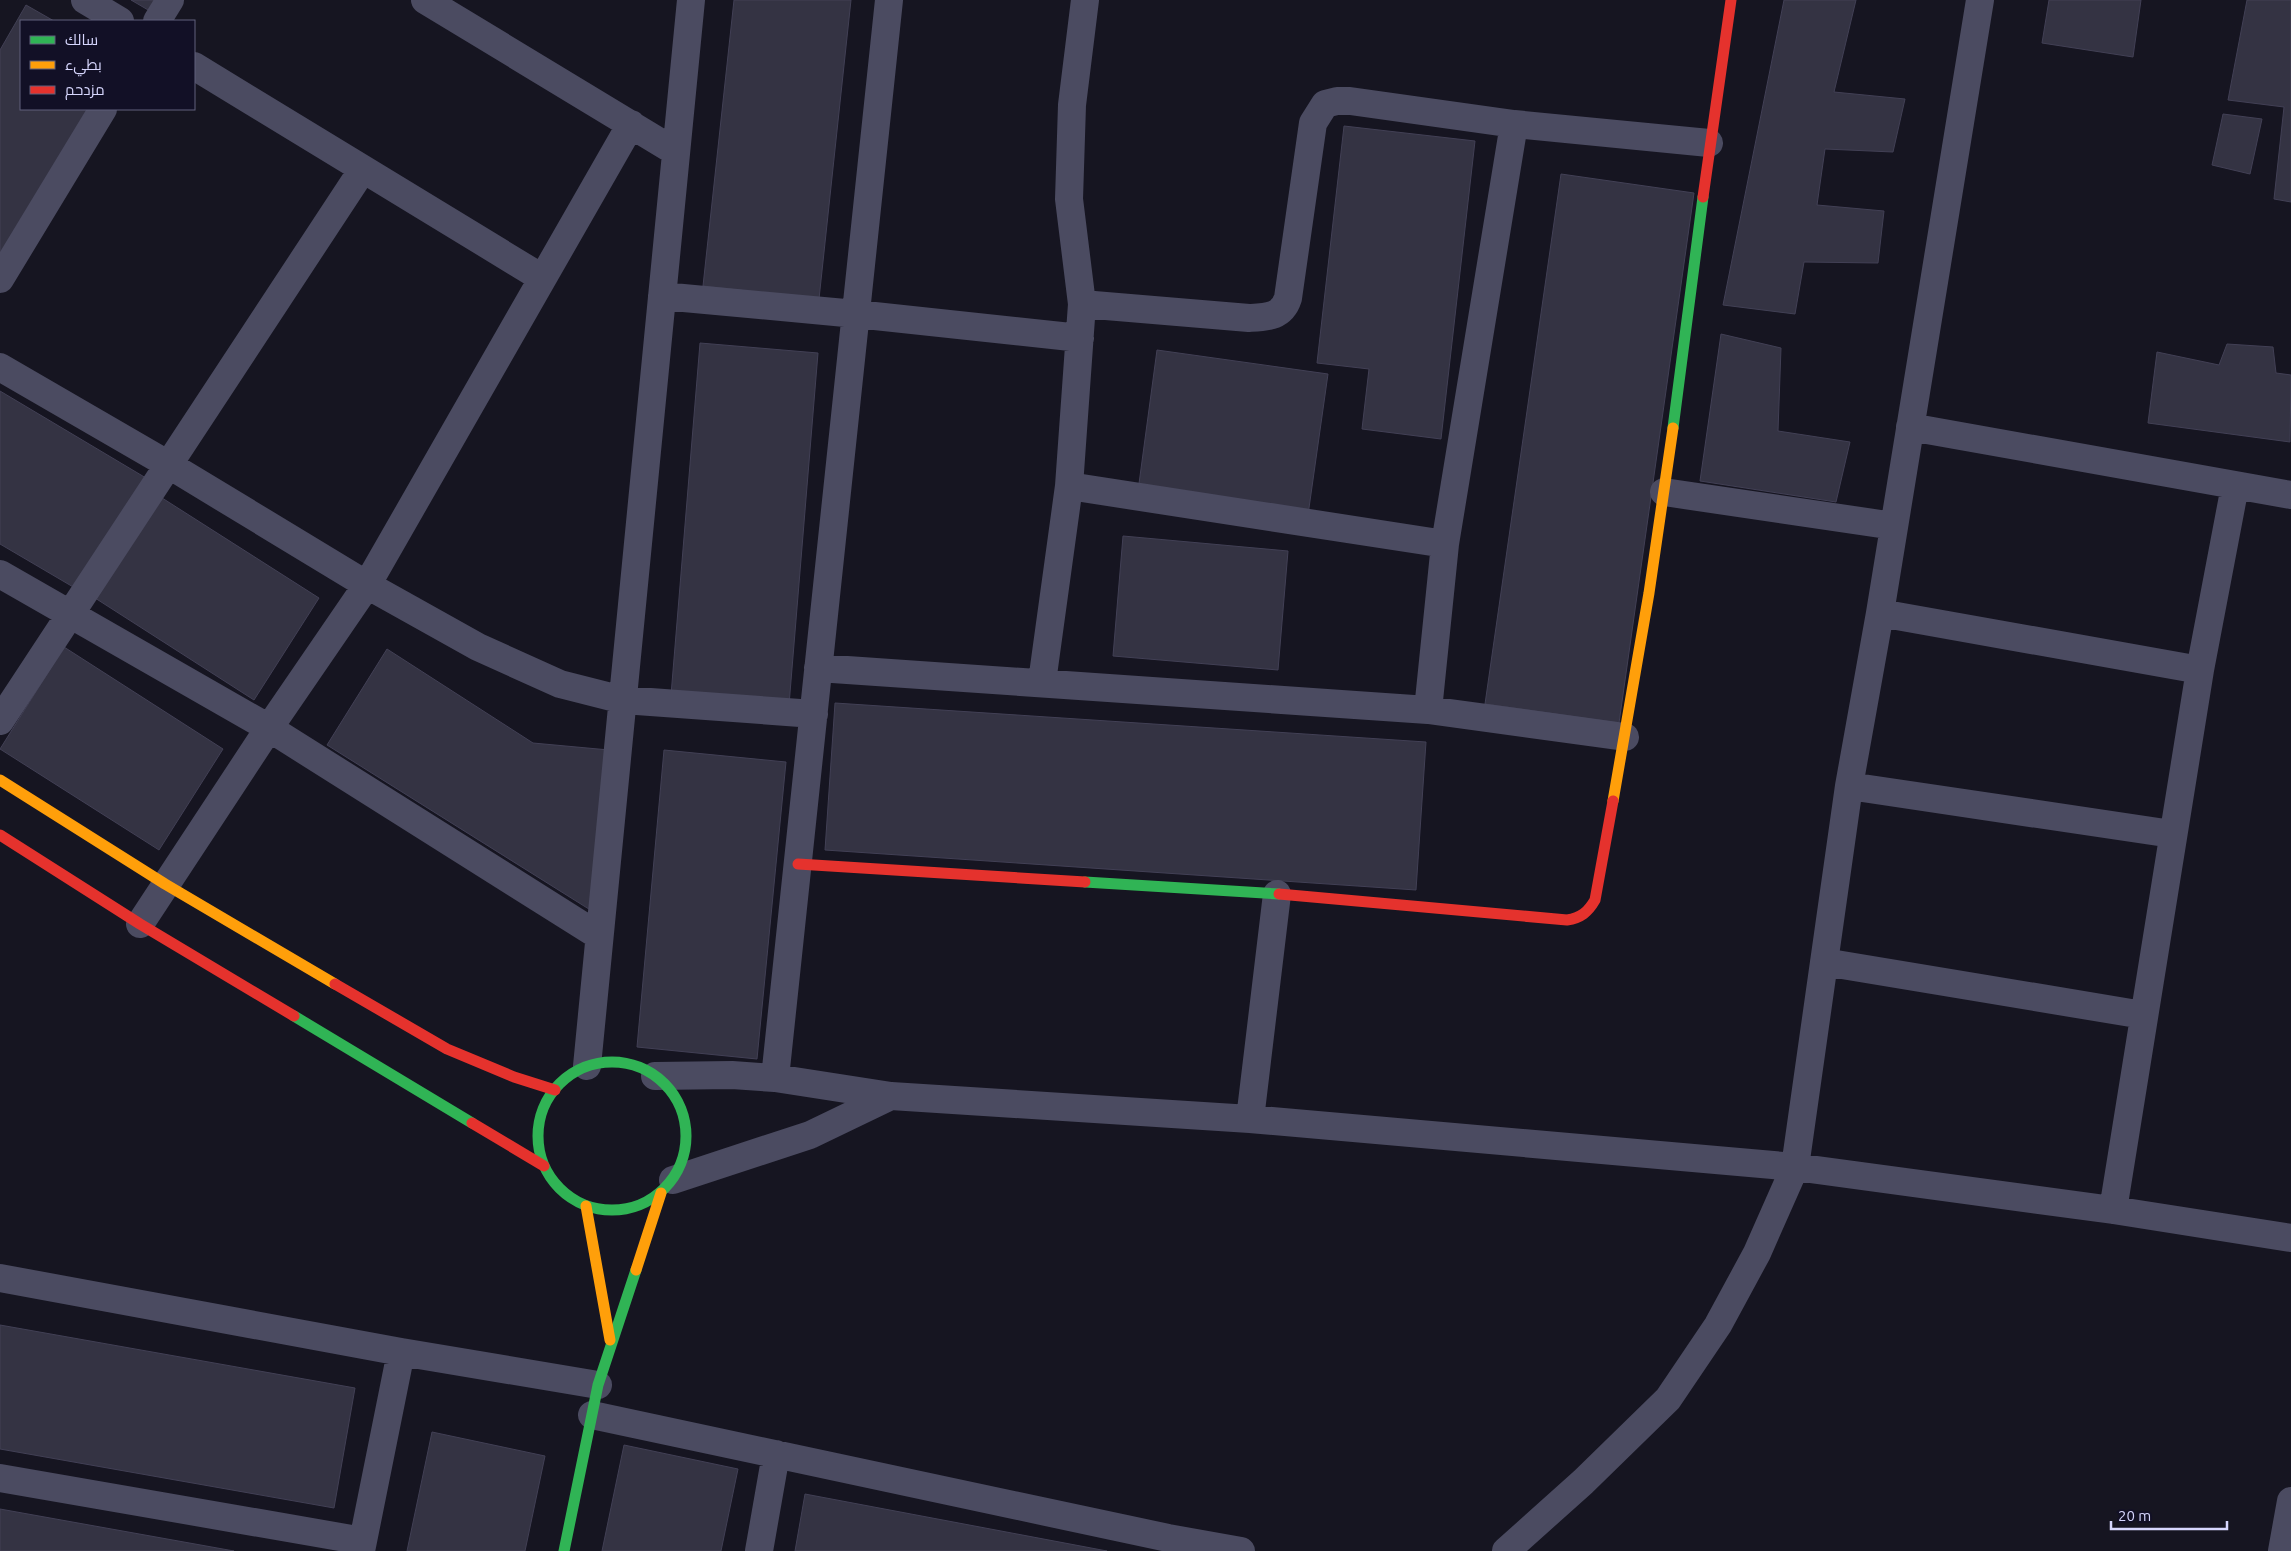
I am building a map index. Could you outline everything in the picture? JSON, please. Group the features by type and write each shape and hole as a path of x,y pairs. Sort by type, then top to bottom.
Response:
{"street":[{"path":"85,0 118,20"},
{"path":"157,20 170,0"},
{"path":"425,0 676,152"},
{"path":"587,1066 691,0"},
{"path":"775,1078 889,0"},
{"path":"1042,682 1069,486 1080,338 1082,304 1069,199 1072,105 1085,0"},
{"path":"798,864 1277,894 1567,920 1581,918 1588,912 1595,900 1625,737 1664,492 1709,143 1731,0"},
{"path":"1506,1551 1583,1482 1668,1399 1718,1325 1757,1253 1795,1167 1850,786 1880,614 1980,0"},
{"path":"195,67 542,278"},
{"path":"1082,304 1249,318 1268,317 1278,314 1285,307 1288,298 1313,123 1326,104 1337,101 1350,101 1514,124 1709,143"},
{"path":"0,279 102,110"},
{"path":"140,924 269,728 367,585 631,124"},
{"path":"1428,710 1445,544 1514,124"},
{"path":"0,721 363,168"},
{"path":"662,296 1080,338"},
{"path":"0,367 169,465 367,585 478,647 560,684 623,700 814,714"},
{"path":"1910,427 2291,495"},
{"path":"1069,486 1445,544"},
{"path":"2113,1210 2172,834 2200,670 2235,486"},
{"path":"1664,492 1894,526"},
{"path":"0,574 269,728 599,936"},
{"path":"1880,614 2200,670"},
{"path":"818,668 1428,710 1625,737"},
{"path":"0,780 165,884 447,1049 514,1077 555,1090"},
{"path":"1850,786 2172,834"},
{"path":"0,835 140,924 544,1166"},
{"path":"1250,1119 1277,894"},
{"path":"1824,962 2143,1015"},
{"path":"564,1551 598,1385 610,1344 667,1187 684,1159 687,1136 683,1113 672,1092 656,1076 639,1067 622,1062 604,1062 587,1066 569,1076 555,1090 544,1107 539,1126 539,1146 544,1166 554,1183 569,1197 586,1206 606,1211 625,1210 644,1204 667,1187 810,1135 891,1096"},
{"path":"656,1076 732,1075 775,1078 891,1096 1250,1119 1795,1167 2113,1210 2291,1238"},
{"path":"586,1206 610,1344"},
{"path":"0,1278 401,1352 598,1385"},
{"path":"0,1478 362,1546 401,1352"},
{"path":"592,1415 776,1454 1167,1544 1241,1551"},
{"path":"759,1551 776,1454"},
{"path":"2282,1551 2290,1517"}],"building":[{"path":"131,0 163,0 155,14"},
{"path":"734,0 851,0 819,299 703,286"},
{"path":"1784,0 1856,0 1834,92 1905,99 1893,152 1825,149 1817,205 1884,211 1878,263 1804,262 1795,314 1723,305"},
{"path":"2049,0 2141,0 2133,57 2042,43"},
{"path":"2247,0 2291,0 2291,202 2274,199 2284,107 2228,100"},
{"path":"26,5 52,20 20,20 20,110 90,110 0,265 0,50"},
{"path":"2223,114 2262,119 2250,174 2212,165"},
{"path":"1344,126 1475,141 1441,439 1362,429 1369,369 1317,363"},
{"path":"1561,174 1694,193 1619,723 1485,704"},
{"path":"1721,334 1781,348 1778,431 1850,442 1836,502 1700,481"},
{"path":"700,343 818,353 789,705 671,695"},
{"path":"2227,344 2273,347 2276,373 2291,375 2290,442 2148,423 2157,352 2219,365"},
{"path":"1157,350 1328,374 1308,515 1138,491"},
{"path":"0,391 146,478 80,591 0,544"},
{"path":"159,496 319,598 254,700 95,598"},
{"path":"1123,536 1288,551 1278,670 1113,656"},
{"path":"64,647 223,749 159,850 0,749"},
{"path":"387,649 533,743 609,750 592,911 327,745"},
{"path":"835,703 1426,742 1416,890 825,850"},
{"path":"664,750 786,762 757,1059 637,1047"},
{"path":"0,1325 355,1388 334,1508 0,1449"},
{"path":"432,1432 545,1456 525,1551 407,1551"},
{"path":"624,1445 738,1469 721,1551 602,1551"},
{"path":"805,1494 1107,1551 795,1551"},
{"path":"0,1509 234,1551 0,1551"}],"traffic: fast":[{"path":"1673,428 1703,197"},
{"path":"1085,882 1279,894"},
{"path":"294,1016 472,1123"},
{"path":"612,1062 626,1063 640,1068 653,1074 664,1084 674,1095 680,1108 685,1122 686,1136 685,1150 680,1164 674,1177 664,1188 653,1198 640,1204 626,1209 612,1210 598,1209 584,1204 571,1198 560,1188 550,1177 544,1164 539,1150 538,1136 539,1122 544,1108 550,1095 560,1084 571,1074 584,1068 598,1063 612,1062"},
{"path":"564,1551 598,1385 636,1270"}],"traffic: slow":[{"path":"1613,801 1649,593 1673,428"},
{"path":"0,780 165,884 335,984"},
{"path":"636,1270 661,1193"},
{"path":"586,1206 610,1340"}],"traffic: jam":[{"path":"1703,197 1731,0"},
{"path":"1279,894 1567,920 1576,918 1584,914 1595,900 1613,801"},
{"path":"0,835 140,924 294,1016"},
{"path":"798,864 1085,882"},
{"path":"335,984 447,1049 514,1077 555,1090"},
{"path":"472,1123 544,1166"}]}
